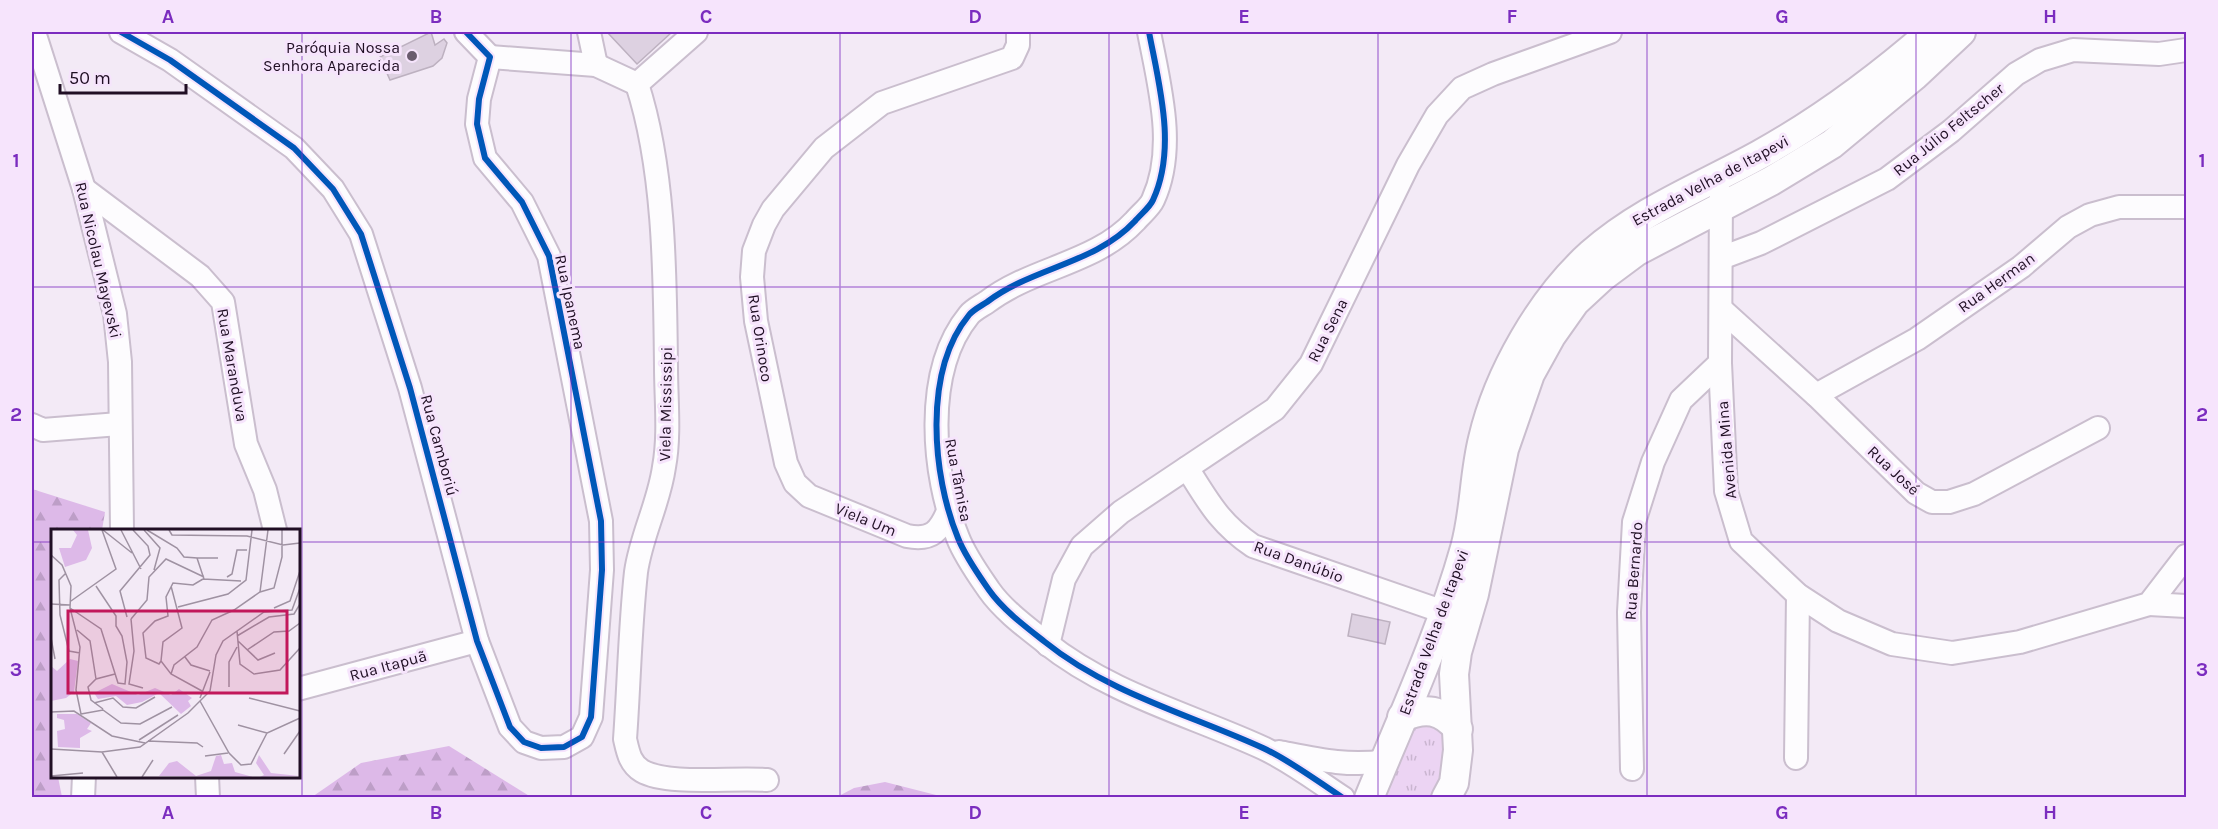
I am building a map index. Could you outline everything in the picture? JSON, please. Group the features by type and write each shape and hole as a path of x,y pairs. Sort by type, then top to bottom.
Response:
{"main road":[{"name":"Estrada Velha de Itapevi","path":"1369,798 1444,612 1466,546 1483,438 1509,367 1530,328 1588,257 1620,229 1661,204 1830,114 1886,71 1930,32"},
{"name":"Estrada Velha de Itapevi","path":"1446,798 1454,783 1458,729 1454,674 1457,652 1474,594 1504,449 1530,375 1551,336 1575,302 1602,277 1637,251 1832,144 1961,32"},
{"path":"1402,717 1415,712 1431,710 1449,718 1458,729"}],"street":[{"name":"Rua Nicolau Mayevski","path":"34,32 84,189 115,314 120,362 122,529"},
{"name":"Rua Camboriú","path":"121,32 170,60 294,148 333,189 361,234 410,388 477,641 510,727 524,742 541,748 564,747 582,737 591,717 594,697 602,570"},
{"path":"466,32 490,57 596,65 638,84 696,32"},
{"path":"589,32 596,65"},
{"name":"Rua Orinoco","path":"786,463 754,310 752,278 754,251 764,225 773,209 824,148 882,103 1011,58 1018,45 1018,32"},
{"name":"Rua Tâmisa","path":"1149,32 1165,128 1163,170 1152,202 1122,235 1089,255 998,293 969,314 952,346 941,378 935,419 938,458 949,509 958,539 991,592 1048,645 1086,671 1266,750 1343,798"},
{"name":"Rua Sena","path":"1048,645 1064,579 1082,546 1120,512 1275,409 1311,364 1407,165 1437,115 1462,88 1493,74 1610,32"},
{"name":"Rua Júlio Feltscher","path":"1721,258 1761,243 1887,179 1951,131 2016,74 2040,60 2073,50 2158,54 2187,50"},
{"name":"Rua Ipanema","path":"490,57 479,99 477,124 484,158 522,202 549,256 601,521 602,570"},
{"name":"Viela Mississipi","path":"638,84 649,119 658,184 665,312 666,405 664,466 636,572 625,740 630,759 642,771 660,777 767,780"},
{"name":"Avenida Mina","path":"1721,174 1720,363 1726,491 1741,541 1798,595 1838,621 1892,644 1952,653 2020,642 2150,604 2187,606"},
{"name":"Rua Maranduva","path":"84,189 200,276 223,302 246,444 265,490 275,529"},
{"name":"Rua Herman","path":"1816,395 1917,339 2021,267 2068,227 2090,214 2119,207 2187,207"},
{"name":"Rua José","path":"1722,310 1816,395 1916,492 1932,502 1949,502 1974,494 2098,428"},
{"name":"Rua Bernardo","path":"1632,768 1629,612 1634,522 1653,462 1681,400 1720,363"},
{"path":"32,425 43,430 119,424"},
{"name":"Viela Um","path":"786,463 795,483 809,496 907,536 921,539 933,536 941,528 949,509"},
{"name":"Rua Danúbio","path":"1186,468 1215,513 1230,531 1253,546 1444,612"},
{"path":"2150,604 2187,556"},
{"path":"1796,758 1798,595"},
{"name":"Rua Itapuã","path":"300,688 477,641"},
{"name":"Rua Tâmisa","path":"1266,750 1338,763 1362,765 1384,761"},
{"path":"83,798 84,778"},
{"path":"207,778 208,798"}],"green space":[{"path":"32,489 105,512 102,529 51,529 51,778 58,778 62,797 32,797"},
{"path":"1418,723 1436,727 1444,734 1447,760 1437,797 1381,798 1405,733"},
{"path":"449,746 531,797 312,797 361,763"},
{"path":"885,782 944,797 837,797 854,788"}],"building":[{"name":"Paróquia Nossa Senhora Aparecida","path":"431,32 435,45 444,39 447,43 442,58 433,66 390,80 380,57"},
{"path":"607,32 672,32 637,64"},
{"path":"1352,614 1390,622 1385,644 1348,636"}],"cycle path":[{"path":"121,32 170,60 294,148 333,189 361,234 410,388 477,641 510,727 524,742 541,748 564,747 582,737 591,717 602,570 601,521 549,256 522,202 485,158 477,124 479,99 490,57 466,32"},
{"path":"1149,32 1161,95 1165,138 1160,180 1153,200 1135,221 1101,247 1005,290 975,310 969,315 954,338 944,365 938,394 936,424 942,484 949,513 964,551 995,597 1045,642 1070,660 1123,689 1273,753 1343,798"}],"place":[{"name":"Paróquia Nossa Senhora Aparecida","path":"412,56"}]}
